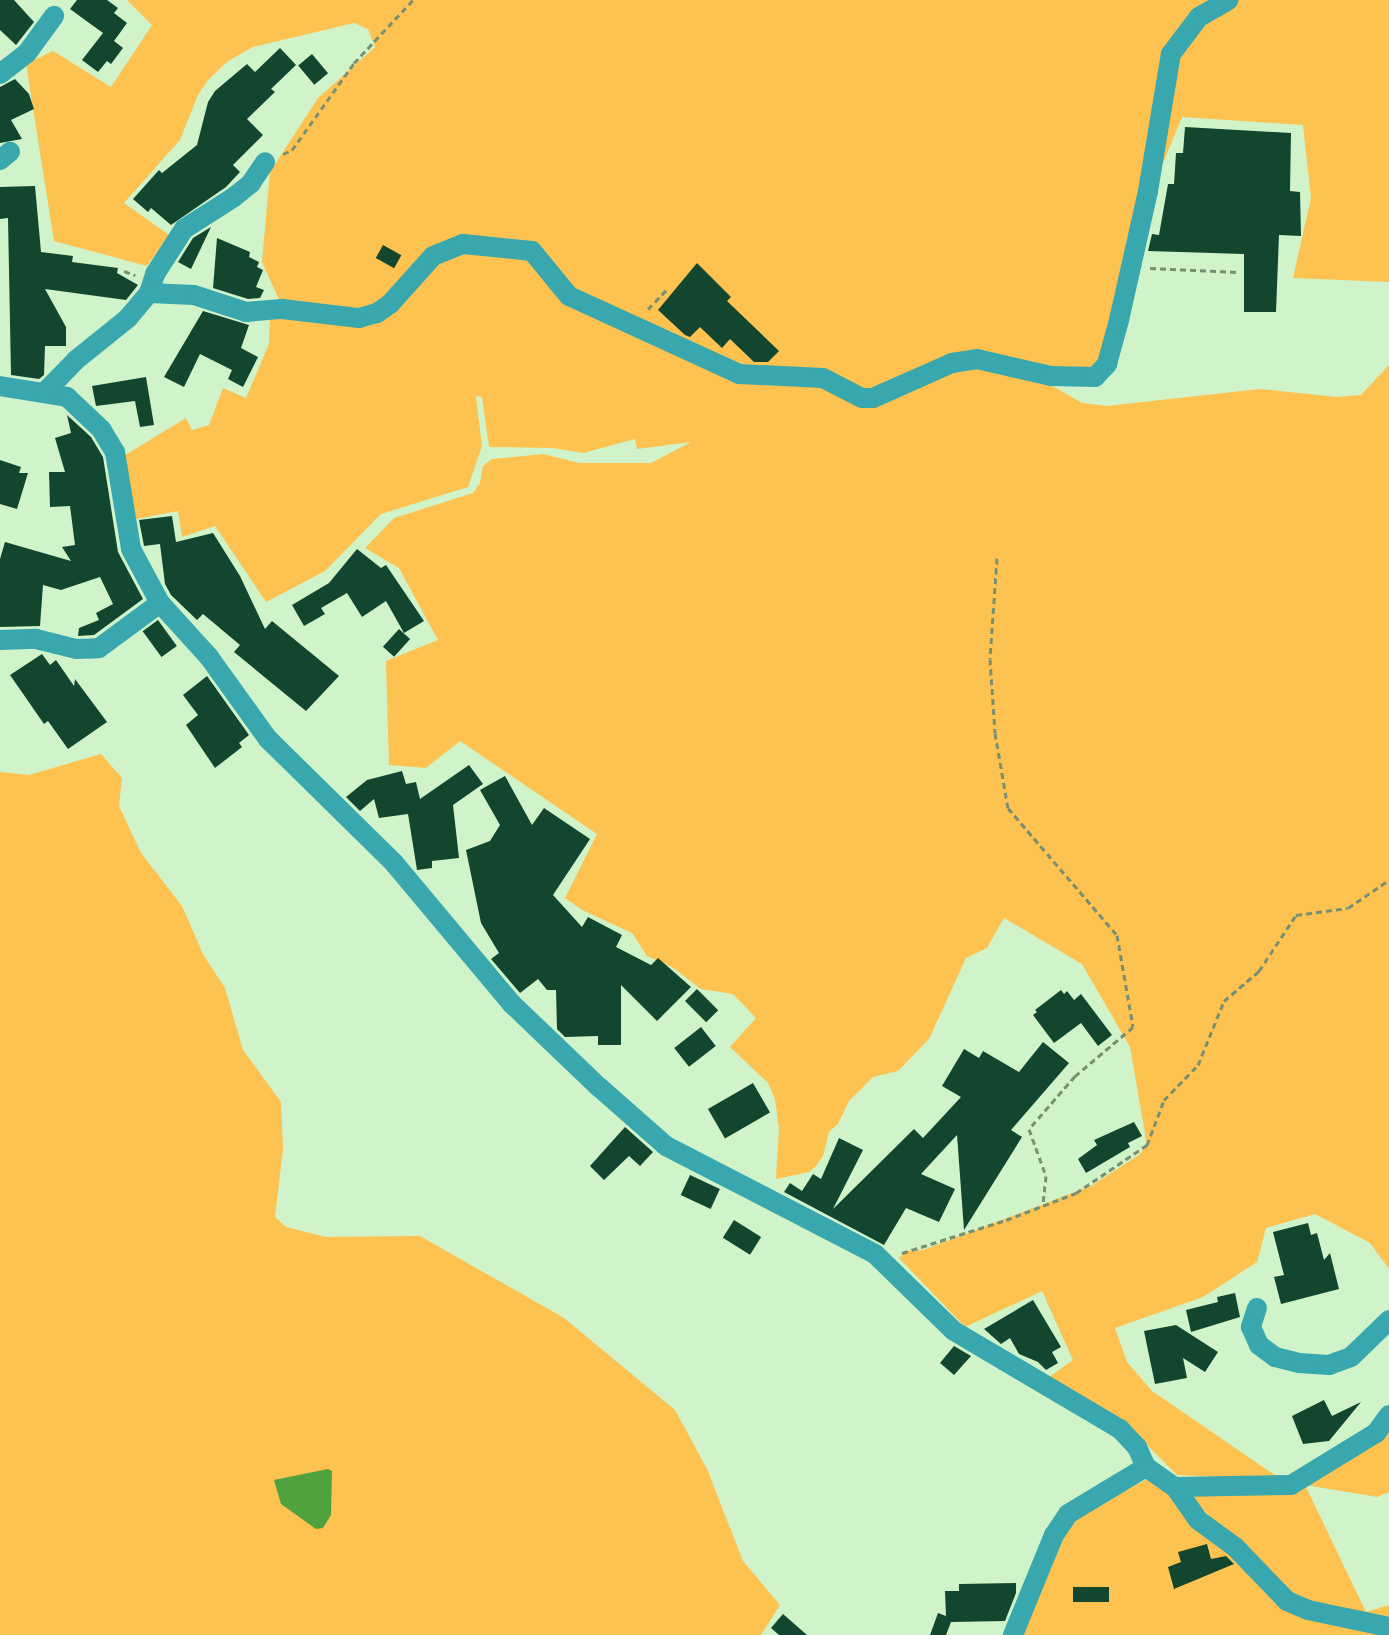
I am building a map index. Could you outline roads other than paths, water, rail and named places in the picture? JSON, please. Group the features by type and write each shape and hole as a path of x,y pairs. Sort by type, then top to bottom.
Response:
{"street":[{"path":"149,293 194,295 246,312 282,309 359,318 377,313 390,304 433,256 463,244 532,251 569,296 739,374 823,378 862,398 873,398 952,363 977,359 1005,362 1051,376 1090,378 1100,374 1107,364 1157,142 1171,54 1199,17 1228,0"},
{"path":"2,66 27,53 54,16"},
{"path":"46,391 76,360 128,318 149,293 155,274 184,229 251,183 265,162"},
{"path":"0,386 46,391 67,397 85,411 115,452 131,549 160,603 209,657 268,739 394,863 512,1004 599,1087 666,1146 883,1260 954,1331 1120,1429 1137,1447 1146,1467 1175,1487 1198,1520 1235,1547 1287,1601 1308,1610 1389,1627"},
{"path":"0,640 36,639 76,649 99,648 160,603"},
{"path":"1257,1308 1251,1327 1259,1345 1275,1357 1299,1363 1329,1365 1351,1357 1389,1320"},
{"path":"1175,1487 1291,1485 1376,1433 1389,1415"},
{"path":"1013,1635 1054,1535 1068,1514 1146,1467"}]}
